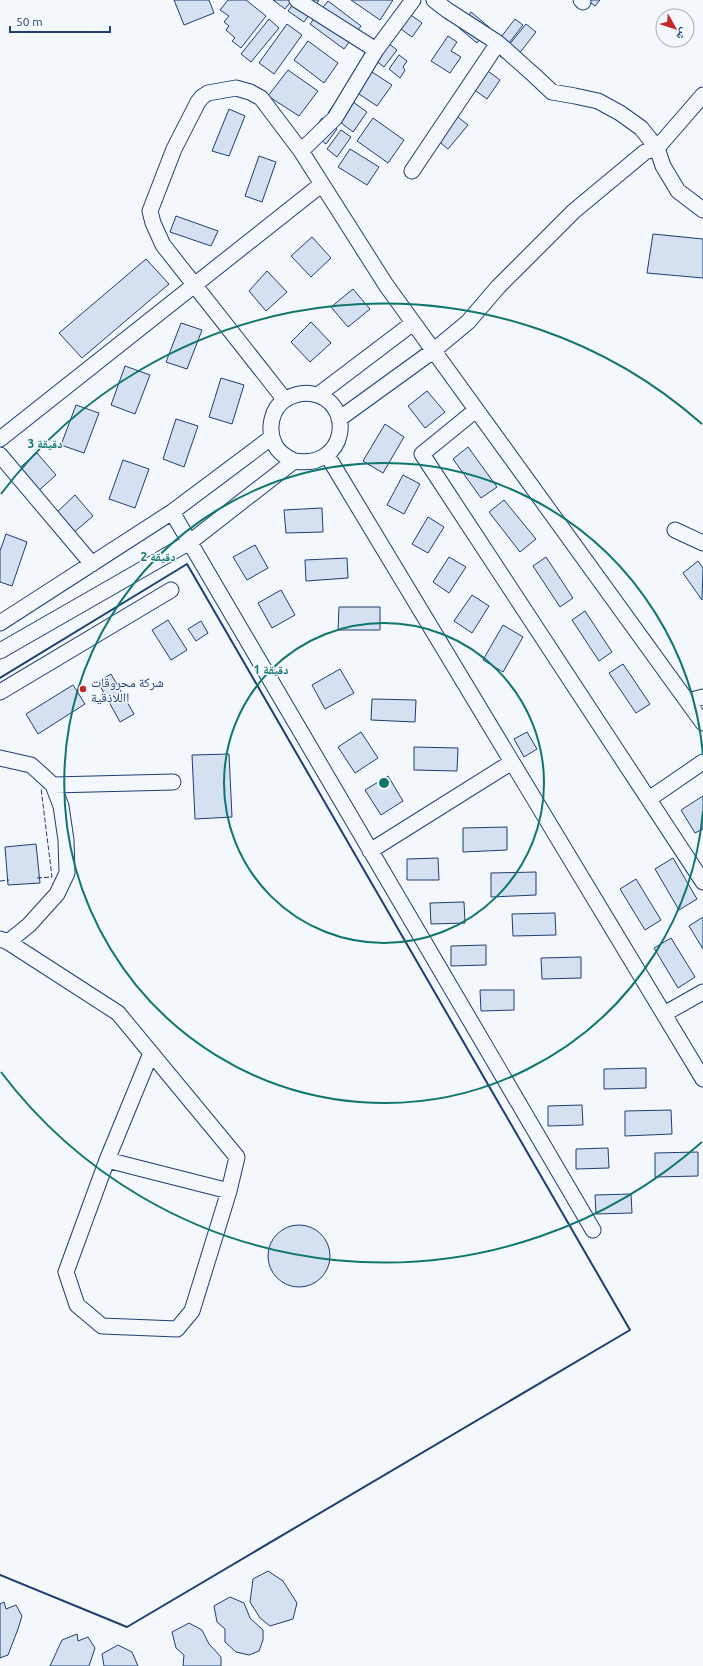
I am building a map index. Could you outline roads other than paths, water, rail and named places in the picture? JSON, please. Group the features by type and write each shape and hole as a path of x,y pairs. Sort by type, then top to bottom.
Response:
{"street":[{"path":"297,0 376,50"},
{"path":"301,151 336,118 376,50 413,0"},
{"path":"434,0 451,5 498,43 552,92 598,101 620,113 641,128 657,148 663,166 678,191 703,210"},
{"path":"412,171 498,43"},
{"path":"285,400 163,245 153,223 150,211 174,149 202,97 208,93 236,88 250,92 261,98 301,151 386,285 413,324 703,723"},
{"path":"339,419 433,351 468,322 498,287 574,211 645,152 657,148 703,95"},
{"path":"0,439 322,184"},
{"path":"318,395 413,324"},
{"path":"306,393 318,395 327,400 335,409 339,419 339,439 334,448 327,455 317,461 305,463 294,461 284,455 276,446 272,437 272,417 277,408 285,400 295,394 306,393"},
{"path":"476,410 422,454 703,882"},
{"path":"0,623 172,512 272,437"},
{"path":"0,455 92,564"},
{"path":"327,455 703,1079"},
{"path":"0,651 190,542 294,461"},
{"path":"172,512 592,1230"},
{"path":"675,530 703,543"},
{"path":"0,692 171,590"},
{"path":"688,701 703,697"},
{"path":"0,758 31,765 54,785 60,806 66,840 67,873 57,894 30,924 4,940 118,1013 237,1157 229,1191 192,1311 177,1329 102,1326 76,1305 66,1272 107,1160 151,1053"},
{"path":"370,851 512,762"},
{"path":"649,799 703,762"},
{"path":"54,785 173,782"},
{"path":"664,1014 703,992"},
{"path":"107,1160 229,1191"}],"place":[{"name":"شركة محروقات االلاذقية","path":"83,689"}]}
